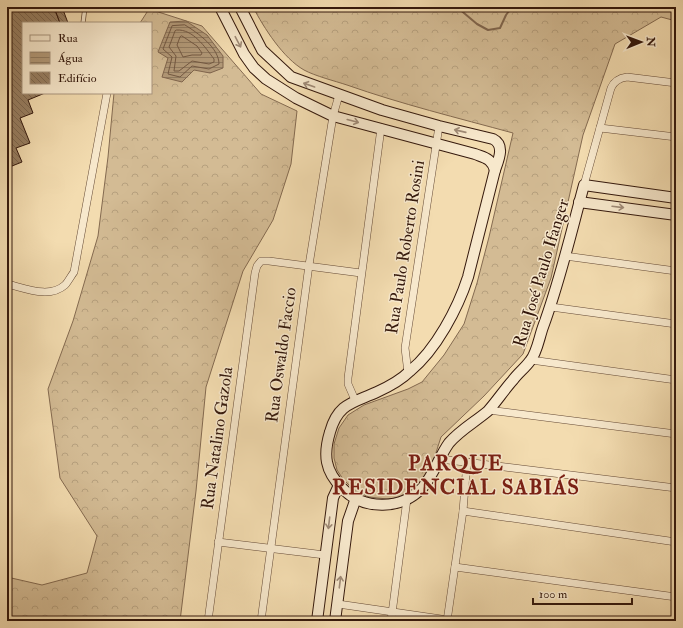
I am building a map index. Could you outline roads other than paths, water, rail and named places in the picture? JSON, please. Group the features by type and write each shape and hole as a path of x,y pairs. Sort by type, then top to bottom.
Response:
{"main road":[{"path":"220,7 244,54 254,68 266,79 296,98 333,116 475,154 493,163 495,170"},
{"path":"240,7 262,50 290,77 382,110 486,137 494,144 493,149 489,152 475,154"},
{"name":"Rua José Paulo Ifanger","path":"486,137 498,142 500,152 463,294 453,314 439,337 422,359 408,373 386,388 346,405 336,417 328,438 326,460 330,473 346,493 356,498 373,504 382,505 407,499 429,479 449,444 464,429 488,410 531,360 551,307 584,185"},
{"path":"584,185 676,198"},
{"path":"579,202 676,215"},
{"path":"317,621 333,498 339,485"},
{"path":"335,621 348,521 356,498"},
{"path":"325,555 344,557"},
{"path":"319,605 328,610 337,607"}],"street":[{"name":"Rua José Paulo Ifanger","path":"584,185 611,88 618,80 627,77 676,83"},
{"path":"7,284 45,292 55,291 65,285 74,272 107,94"},
{"name":"Rua Oswaldo Faccio","path":"261,621 308,265 333,116 339,95"},
{"name":"Rua Paulo Roberto Rosini","path":"408,373 405,348 435,144 439,126"},
{"path":"355,400 348,384 348,378 381,128"},
{"path":"600,128 676,137"},
{"path":"565,256 676,271"},
{"name":"Rua Natalino Gazola","path":"208,621 255,272 261,261 308,265"},
{"path":"308,265 361,273"},
{"path":"551,307 676,324"},
{"path":"531,360 676,380"},
{"path":"488,410 676,434"},
{"path":"440,459 676,488"},
{"path":"337,607 450,621 455,567 463,511 467,462"},
{"path":"391,621 407,499"},
{"path":"463,511 676,542"},
{"path":"218,542 325,555"},
{"path":"455,567 676,597"}],"lane":[{"path":"83,22 85,7"}],"water":[{"path":"186,21 207,35 223,56 223,68 210,73 194,70 182,82 162,77 168,58 158,52 170,22"}],"waterway":[{"path":"451,7 458,8 477,24 488,30 500,28 506,15 512,7"}],"district":[{"name":"PARQUE RESIDENCIAL SABIÁS","path":"456,475"}]}
